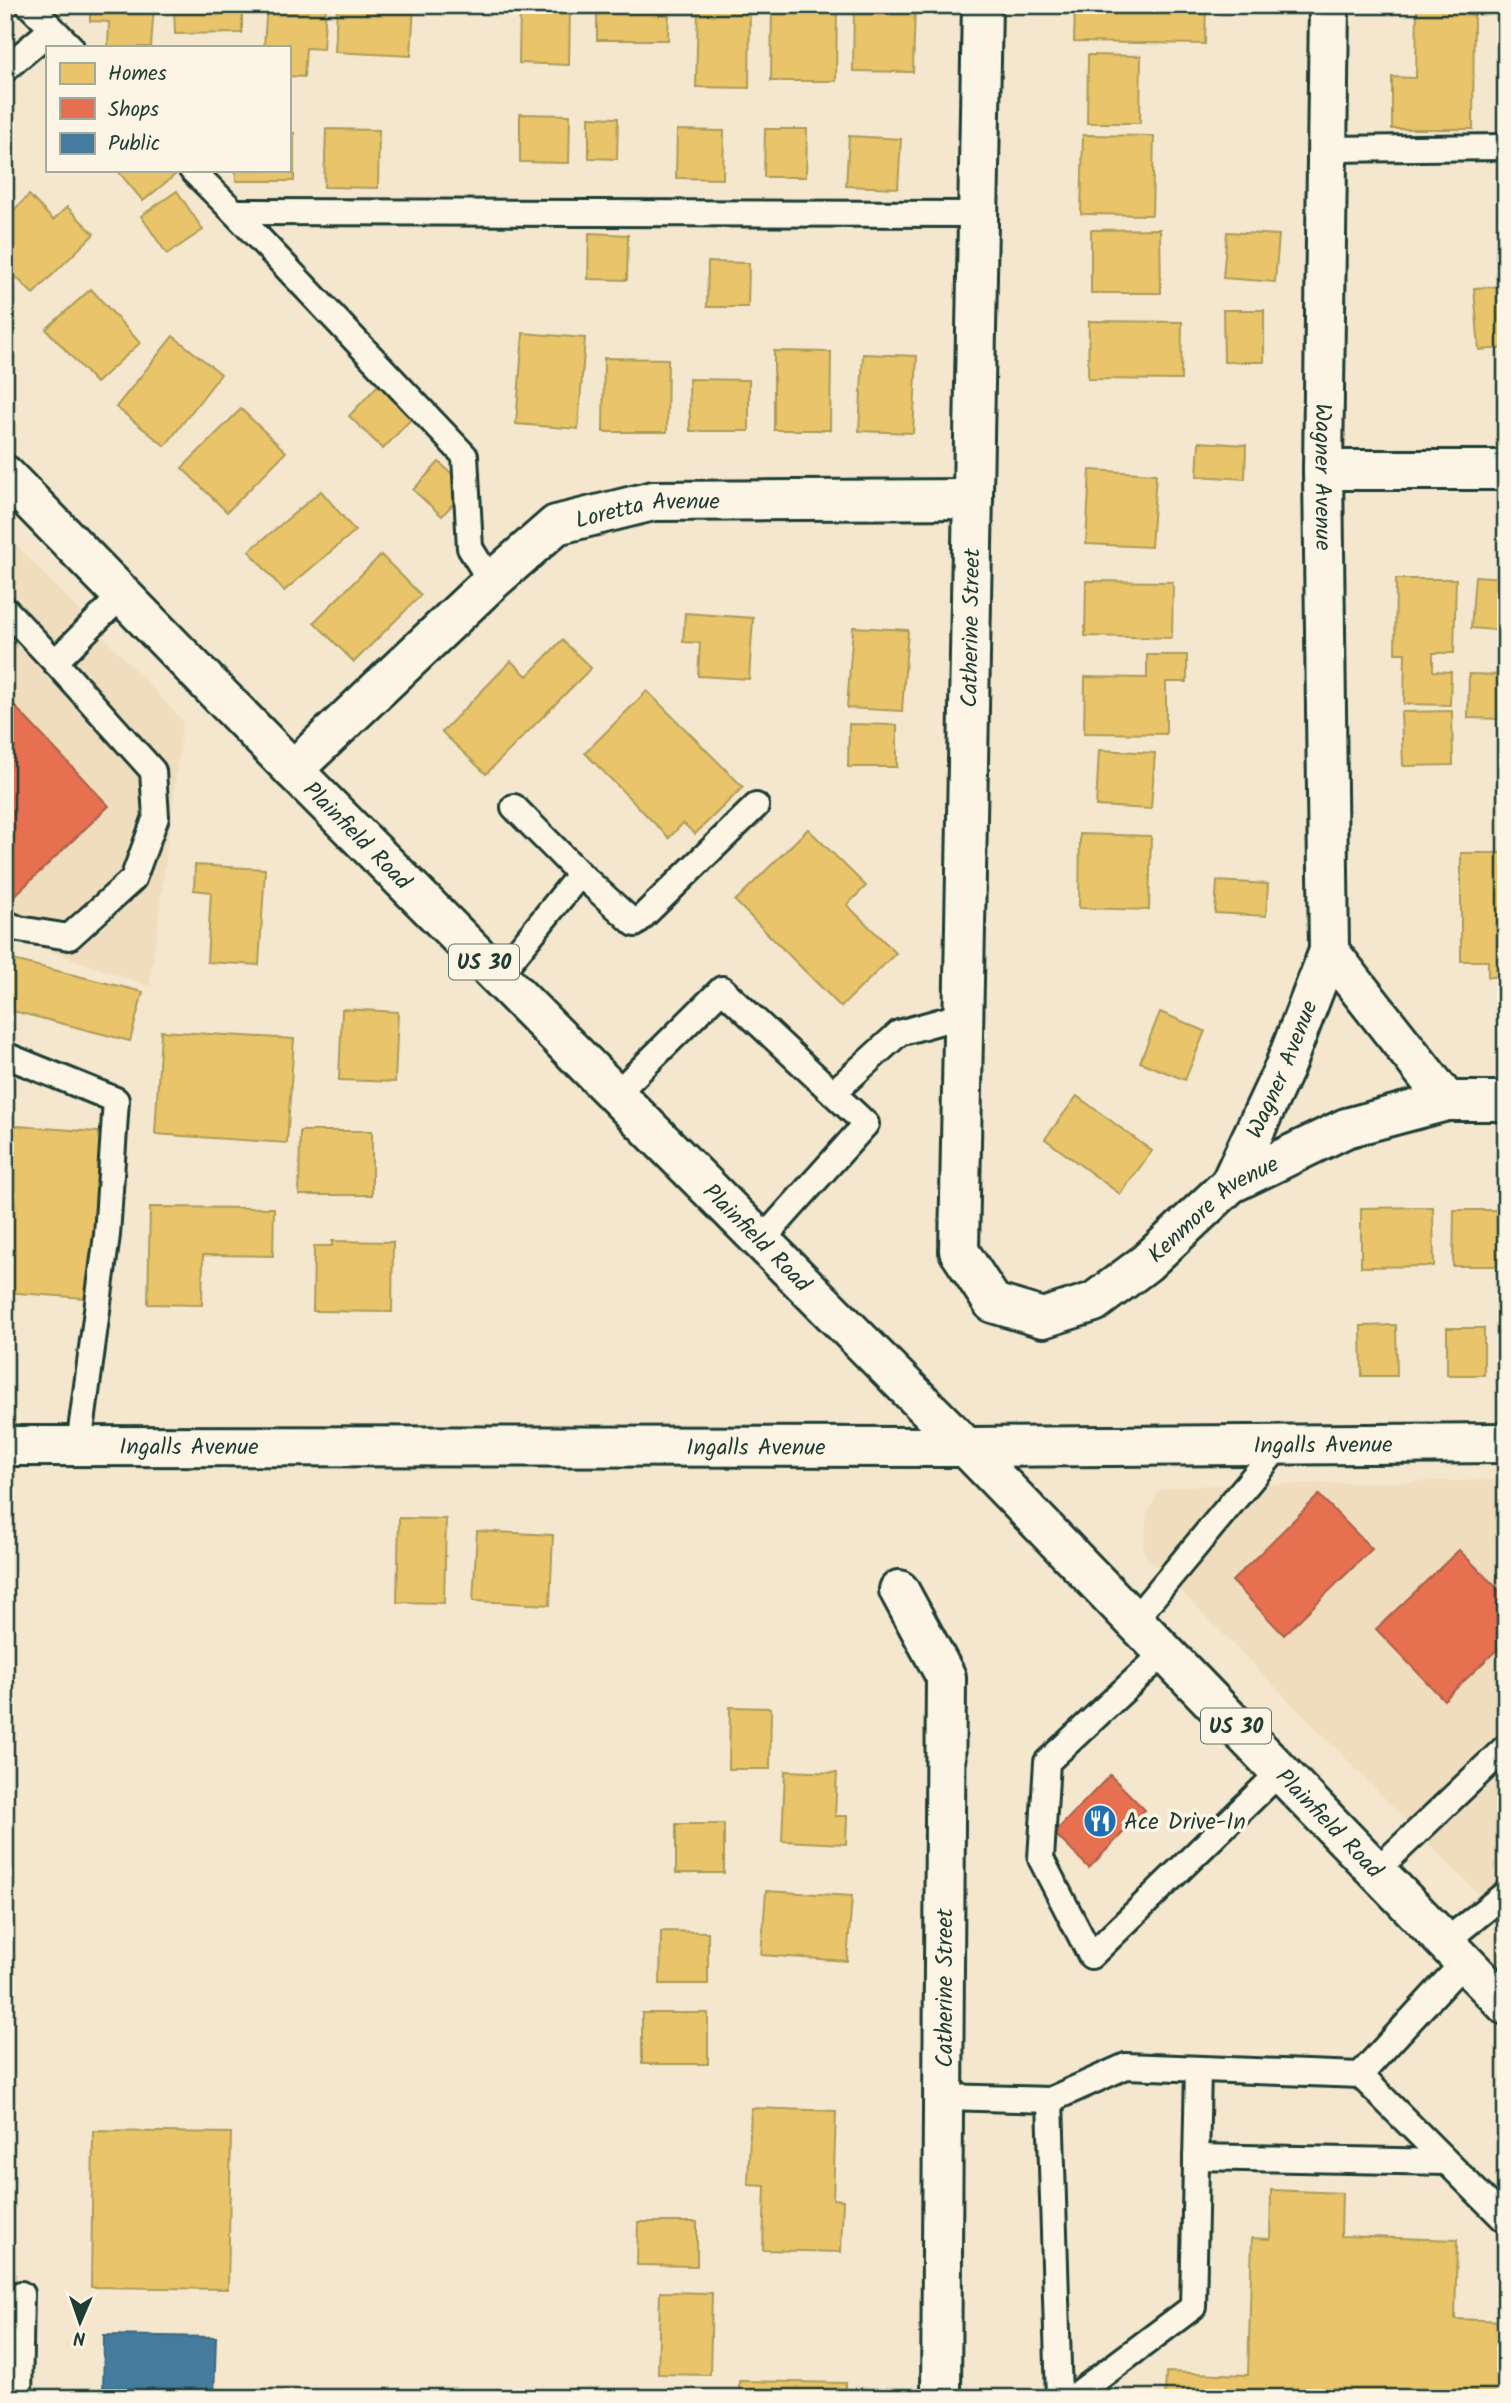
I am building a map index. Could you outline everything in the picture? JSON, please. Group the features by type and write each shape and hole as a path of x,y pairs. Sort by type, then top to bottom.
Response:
{"street":[{"name":"Catherine Street","path":"959,1251 982,5"},
{"name":"Wagner Avenue","path":"1230,1184 1284,1068 1329,951 1323,470 1329,5"},
{"path":"1323,470 1506,470"},
{"name":"Plainfield Road","path":"5,475 293,770 966,1447 1506,2005"},
{"name":"Loretta Avenue","path":"293,770 491,582 556,525 653,501 973,499"},
{"path":"1329,951 1447,1101"},
{"name":"Kenmore Avenue","path":"959,1251 993,1303 1043,1318 1094,1302 1146,1263 1230,1184 1346,1128 1447,1101 1506,1101"},
{"name":"Ingalls Avenue","path":"5,1446 966,1447 1506,1443"},
{"name":"Catherine Street","path":"899,1590 946,1677 942,2398"}],"lane":[{"path":"29,5 70,46"},
{"path":"5,69 52,29"},
{"path":"1327,149 1506,147"},
{"path":"194,172 465,456 470,548 491,582"},
{"path":"234,212 978,214"},
{"path":"55,662 122,595"},
{"path":"5,609 153,771 156,817 133,879 69,937 19,929 5,923"},
{"path":"514,807 580,874 635,924 756,806"},
{"path":"498,976 580,874"},
{"path":"616,1094 722,989 866,1124 761,1241"},
{"path":"833,1093 900,1033 963,1015"},
{"path":"5,1055 116,1100 107,1235 79,1446"},
{"path":"1134,1620 1280,1445"},
{"path":"1165,1652 1047,1762 1041,1858 1091,1956 1280,1772"},
{"path":"1376,1871 1506,1747"},
{"path":"1360,2075 1454,1952 1506,1892"},
{"path":"943,2097 1050,2100 1126,2066 1360,2075 1506,2221"},
{"path":"1072,2398 1194,2307 1198,2069"},
{"path":"1050,2100 1059,2398"},
{"path":"1196,2157 1446,2162"},
{"path":"19,2398 21,2294"}],"shaded area":[{"path":"5,533 183,721 150,986 5,935"},
{"path":"1505,1480 1506,1922 1143,1552 1147,1515 1159,1490 1188,1486"}],"building: Homes":[{"path":"90,5 154,5 151,46 108,46 109,22 90,21"},
{"path":"174,5 242,5 242,33 175,34"},
{"path":"267,5 326,5 323,49 306,48 304,77 290,76 290,46 264,45"},
{"path":"337,5 414,5 411,56 335,52"},
{"path":"520,5 570,5 569,65 519,63"},
{"path":"597,5 669,5 668,40 597,40"},
{"path":"698,5 750,5 749,88 696,87"},
{"path":"772,5 837,5 836,81 771,81"},
{"path":"854,5 915,5 913,72 853,71"},
{"path":"1075,5 1206,5 1205,44 1074,42"},
{"path":"1417,5 1474,6 1473,129 1392,129 1392,77 1416,78"},
{"path":"1088,55 1141,56 1140,123 1087,123"},
{"path":"520,114 570,115 569,163 520,162"},
{"path":"589,117 618,118 617,159 589,158"},
{"path":"326,129 379,130 378,188 324,187"},
{"path":"765,129 807,129 806,177 764,177"},
{"path":"677,130 724,131 723,179 676,178"},
{"path":"290,133 294,133 294,181 236,181 236,172 290,172"},
{"path":"1083,135 1154,136 1152,215 1081,214"},
{"path":"849,136 901,139 898,188 846,186"},
{"path":"119,172 174,172 176,174 143,201"},
{"path":"177,191 203,230 167,254 141,216"},
{"path":"29,195 53,220 67,207 94,234 33,294 5,266 5,219"},
{"path":"1160,229 1161,293 1091,293 1091,230"},
{"path":"1227,232 1279,235 1275,282 1223,278"},
{"path":"589,233 628,235 627,280 588,279"},
{"path":"708,262 749,263 748,307 707,307"},
{"path":"1506,286 1506,348 1479,350 1474,288"},
{"path":"91,289 140,343 96,383 46,329"},
{"path":"1223,310 1264,310 1264,362 1224,362"},
{"path":"1089,321 1182,322 1181,380 1088,379"},
{"path":"523,333 585,338 578,429 516,424"},
{"path":"173,336 221,374 165,446 116,407"},
{"path":"774,351 831,352 830,430 774,430"},
{"path":"863,354 917,356 913,433 859,431"},
{"path":"604,358 668,359 667,432 603,432"},
{"path":"689,379 749,380 749,431 690,431"},
{"path":"381,382 415,415 383,449 349,416"},
{"path":"241,409 286,452 227,512 182,468"},
{"path":"1199,442 1246,445 1245,479 1197,476"},
{"path":"439,462 467,488 442,516 413,490"},
{"path":"1090,470 1156,474 1151,547 1086,544"},
{"path":"321,491 355,531 284,591 249,551"},
{"path":"381,555 421,595 354,662 314,622"},
{"path":"1475,576 1506,578 1506,631 1471,628"},
{"path":"1396,579 1456,579 1454,653 1433,653 1433,671 1451,672 1450,705 1404,704 1405,653 1395,653"},
{"path":"1086,581 1173,582 1172,638 1085,636"},
{"path":"685,613 753,618 749,679 698,676 700,643 683,642"},
{"path":"853,627 908,630 902,711 847,708"},
{"path":"562,640 591,668 486,774 442,732 511,661 527,676"},
{"path":"1147,655 1187,655 1187,682 1166,682 1166,734 1084,733 1085,677 1147,678"},
{"path":"1469,674 1503,675 1503,719 1468,718"},
{"path":"647,691 743,787 695,834 683,823 669,838 585,753"},
{"path":"1452,711 1453,765 1403,766 1401,712"},
{"path":"849,724 897,725 897,767 848,767"},
{"path":"1099,750 1155,753 1151,809 1096,806"},
{"path":"808,829 866,886 847,905 896,953 841,1007 735,901"},
{"path":"1080,834 1151,836 1149,910 1079,908"},
{"path":"1461,853 1506,853 1506,977 1488,977 1488,961 1461,961"},
{"path":"195,865 265,869 259,965 207,962 211,892 194,890"},
{"path":"1217,881 1268,884 1266,916 1215,913"},
{"path":"5,958 143,992 130,1041 5,1009"},
{"path":"342,1009 398,1012 395,1082 339,1080"},
{"path":"1160,1012 1205,1031 1185,1080 1140,1062"},
{"path":"161,1031 294,1039 287,1143 155,1134"},
{"path":"1077,1096 1152,1151 1120,1194 1045,1139"},
{"path":"5,1125 110,1133 98,1299 5,1292"},
{"path":"300,1131 372,1131 372,1195 299,1195"},
{"path":"150,1207 274,1208 273,1256 203,1255 202,1305 148,1304"},
{"path":"1433,1207 1434,1266 1361,1267 1361,1208"},
{"path":"1454,1210 1506,1210 1506,1266 1453,1266"},
{"path":"332,1241 393,1242 392,1312 313,1311 314,1246 332,1246"},
{"path":"1396,1325 1397,1376 1362,1376 1361,1326"},
{"path":"1447,1328 1484,1328 1484,1375 1447,1375"},
{"path":"399,1518 446,1519 444,1603 397,1602"},
{"path":"477,1531 553,1535 550,1605 473,1601"},
{"path":"730,1707 771,1708 770,1769 729,1769"},
{"path":"785,1771 837,1773 835,1816 847,1816 846,1844 782,1841"},
{"path":"676,1824 724,1824 724,1873 676,1873"},
{"path":"766,1891 852,1896 847,1961 761,1955"},
{"path":"661,1931 708,1932 708,1984 660,1984"},
{"path":"642,2013 708,2013 708,2064 642,2064"},
{"path":"751,2108 836,2111 833,2199 843,2200 841,2252 763,2250 765,2186 748,2185"},
{"path":"93,2131 231,2133 228,2289 91,2287"},
{"path":"1271,2190 1342,2193 1341,2236 1457,2240 1455,2319 1506,2321 1506,2398 1165,2398 1166,2372 1248,2375 1252,2238 1270,2239"},
{"path":"638,2222 697,2222 697,2266 637,2265"},
{"path":"660,2292 712,2293 710,2375 658,2374"},
{"path":"739,2381 846,2383 846,2398 739,2398"}],"building: Shops":[{"path":"5,696 109,806 8,902 5,899"},
{"path":"1319,1495 1372,1549 1284,1635 1232,1581"},
{"path":"1459,1550 1506,1597 1506,1641 1444,1700 1376,1629"},
{"name":"Ace Drive-In","path":"1110,1775 1145,1810 1089,1868 1054,1833"}],"building: Public":[{"path":"104,2335 216,2337 214,2398 103,2398"}],"place":[{"name":"Ace Drive-In","path":"1100,1821"}]}
